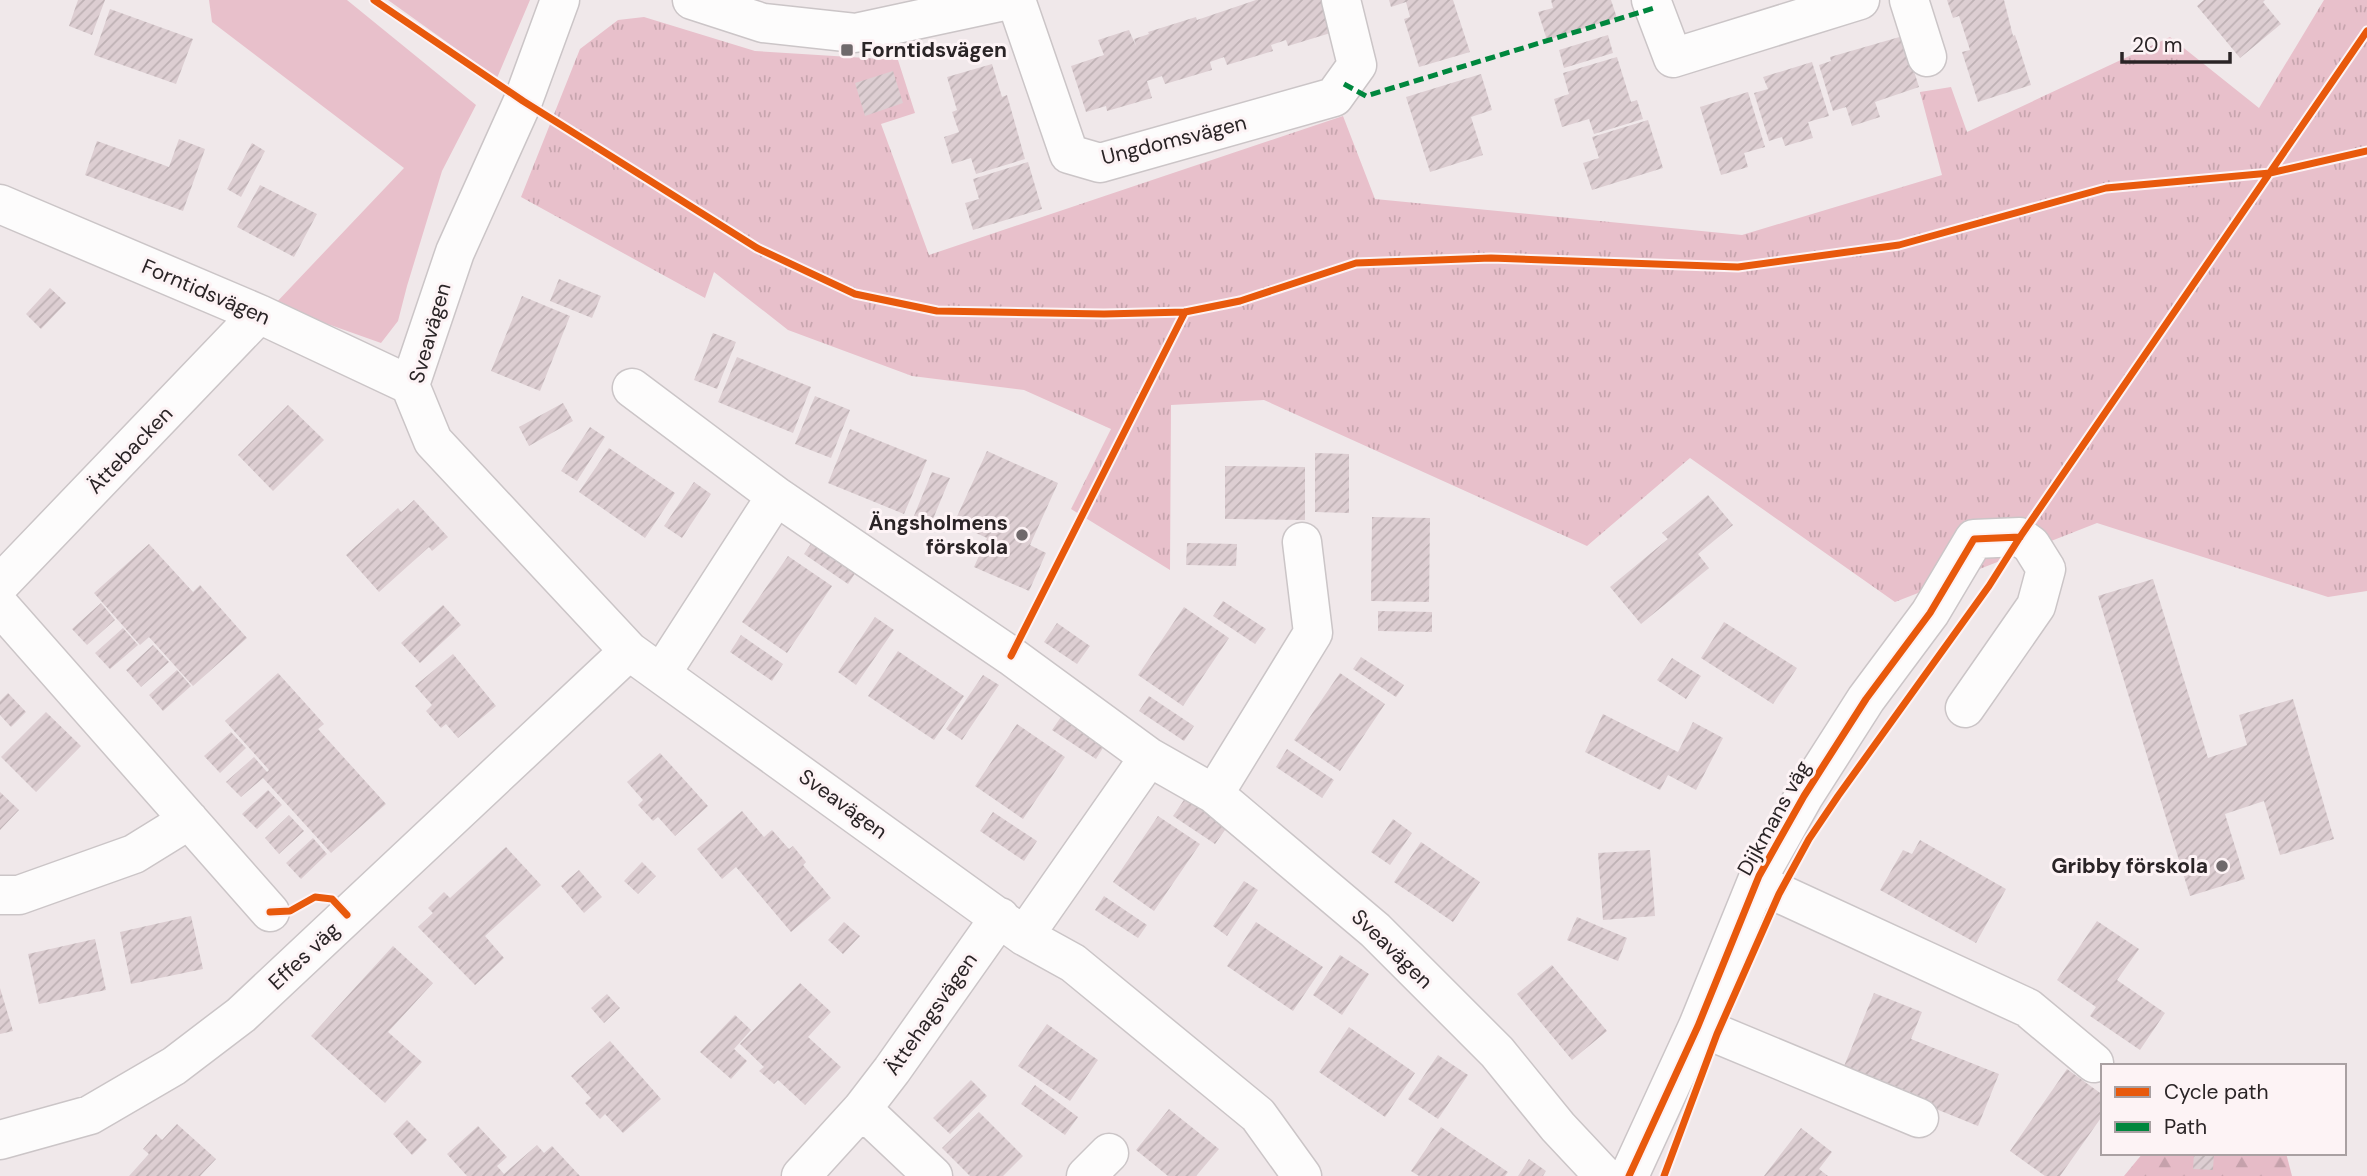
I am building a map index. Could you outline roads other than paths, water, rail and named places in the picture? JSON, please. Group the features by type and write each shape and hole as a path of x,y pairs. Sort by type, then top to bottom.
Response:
{"street":[{"name":"Sveavägen","path":"560,0 523,101 455,252 410,385 433,440 629,651 1012,926 1073,963 1258,1115 1302,1176"},
{"path":"692,0 764,23 855,33 1009,0"},
{"name":"Ungdomsvägen","path":"1016,0 1069,154 1100,163 1334,97 1357,65 1341,0"},
{"path":"1651,0 1673,58 1860,0"},
{"path":"1909,0 1927,57"},
{"name":"Forntidsvägen","path":"0,204 258,314 410,385"},
{"name":"Ättebacken","path":"0,584 258,314"},
{"name":"Sveavägen","path":"632,388 776,496 1012,656 1149,757 1214,794 1375,929 1497,1052 1558,1127 1604,1176"},
{"path":"661,674 776,496"},
{"name":"Dijkmans väg","path":"1629,1176 1698,1026 1757,883 1804,796 1866,699 1930,613 1973,539 2020,537 2031,545 2046,569 2036,607 1965,708"},
{"path":"1214,794 1313,633 1302,542"},
{"path":"0,606 270,912"},
{"name":"Effes väg","path":"0,1140 90,1115 174,1066 241,1014 629,651"},
{"path":"1012,926 1149,757"},
{"path":"0,895 19,895 134,854 189,820"},
{"path":"1757,883 2028,1008 2094,1063"},
{"name":"Ättehagsvägen","path":"801,1176 862,1109 1012,926"},
{"path":"1698,1026 1919,1118"},
{"path":"862,1109 933,1176"}],"place":[{"name":"Forntidsvägen","path":"847,50"},
{"name":"Ängsholmens förskola","path":"1022,535"},
{"name":"Gribby förskola","path":"2222,866"}]}
